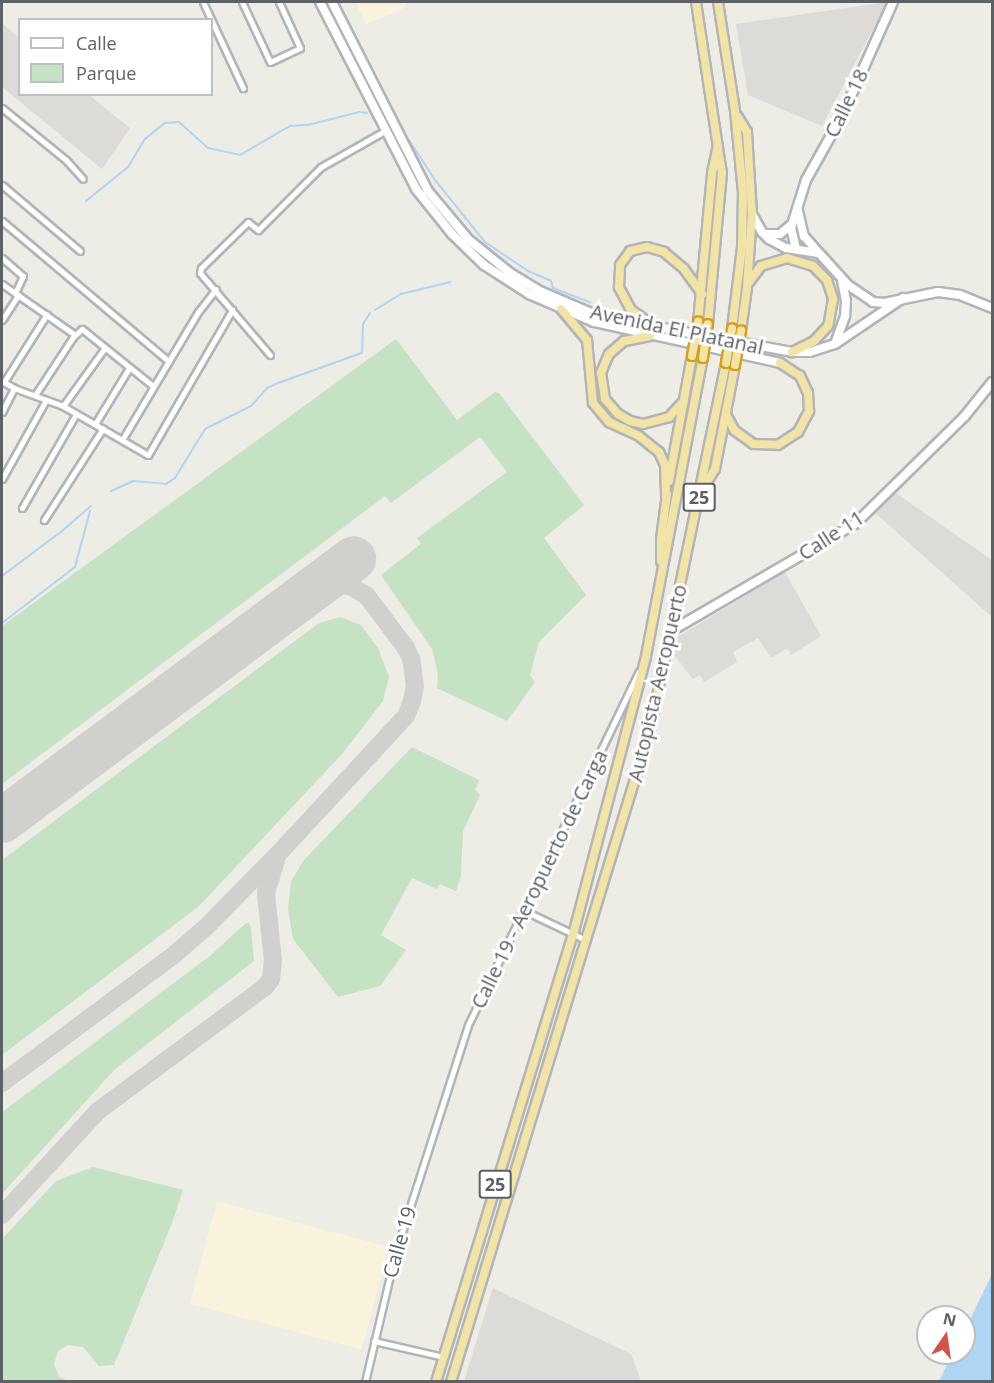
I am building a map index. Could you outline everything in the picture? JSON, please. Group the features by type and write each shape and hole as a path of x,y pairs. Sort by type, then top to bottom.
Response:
{"highway":[{"name":"Autopista Aeropuerto","path":"436,1382 573,934 646,656 662,580 703,358 722,173 696,2"},
{"name":"Autopista Aeropuerto","path":"451,1382 650,730 700,492 730,364 736,330 743,214 741,160 718,2"},
{"path":"735,111 747,132 752,214 747,288 736,330"},
{"path":"662,580 661,539 666,497 698,322 712,173 718,143"},
{"path":"656,328 631,310 621,293 617,280 620,265 630,251 647,247 664,252 684,269 702,294"},
{"path":"747,288 756,271 780,259 807,262 827,280 833,300 828,326 814,341 792,352"},
{"path":"561,309 586,340 593,403 609,422 639,436 659,452 665,465 666,497"},
{"path":"650,336 624,341 609,354 601,379 605,399 624,418 643,424 669,417 679,408 684,396"},
{"path":"726,414 734,430 753,444 778,445 798,432 809,411 808,393 800,376 780,363"},
{"path":"700,492 715,469 726,414 730,364"}],"main road":[{"name":"Avenida El Platanal","path":"320,2 416,189 452,234 484,265 506,281 561,309 594,322 780,363"},
{"path":"332,2 357,55 351,63"},
{"name":"Calle 18","path":"796,249 791,235 793,221 806,180 843,114 893,2"},
{"name":"Avenida El Platanal","path":"357,55 422,182 457,228 479,249 521,280 563,302 598,315 656,328 792,352 810,352 835,344 903,298"},
{"name":"Calle 18","path":"798,203 800,226 804,236 819,253"},
{"path":"752,214 762,232 777,244 819,253"},
{"path":"762,232 771,236 780,234 793,221"},
{"name":"Avenida El Platanal","path":"819,253 857,292 873,302 884,303 930,292 949,293 993,308"},
{"path":"835,344 842,331 846,309 845,292 839,274"},
{"name":"Calle 11","path":"670,631 855,524 964,417 993,382"}],"street":[{"path":"203,2 210,18"},
{"path":"242,2 270,62 300,48 279,2"},
{"path":"213,24 243,88"},
{"path":"2,108 66,160 83,179"},
{"path":"270,355 200,271 248,222 258,230 321,167 386,130"},
{"path":"2,185 80,251"},
{"path":"2,221 168,361"},
{"path":"2,258 23,276 17,294 2,320"},
{"path":"2,284 75,335"},
{"path":"122,440 168,361 216,289"},
{"path":"47,315 3,382 63,406 148,455 232,310"},
{"path":"35,395 75,335 82,329 104,349 153,386"},
{"path":"63,406 104,349"},
{"path":"95,424 129,368"},
{"path":"2,412 14,388"},
{"path":"2,479 46,400"},
{"path":"22,508 76,414"},
{"path":"44,520 103,428"},
{"name":"Calle 19 - Aeropuerto de Carga","path":"441,1105 468,1025 646,656"},
{"path":"523,910 586,940"},
{"name":"Calle 19","path":"365,1382 395,1254 441,1105"},
{"path":"374,1341 444,1357"}],"shaded area":[{"path":"355,2 408,2 402,9 366,24"},
{"path":"887,2 822,126 748,95 736,24"},
{"path":"2,23 18,37 18,96 90,96 130,128 102,169 2,87"},
{"path":"893,491 992,560 992,617 873,511"},
{"path":"785,572 821,636 791,655 787,648 771,658 758,638 733,652 737,662 704,682 700,675 693,679 674,655 676,638"},
{"path":"217,1201 389,1247 361,1349 190,1303"},
{"path":"493,1288 631,1354 641,1381 464,1381"}],"green space":[{"path":"396,339 457,420 495,392 499,393 584,505 544,538 586,595 539,642 530,675 535,682 507,721 437,688 438,675 432,649 381,575 421,544 417,538 507,472 480,437 391,503 385,496 2,784 2,626"},
{"path":"340,617 361,625 378,648 389,677 383,701 342,754 199,906 2,1055 2,860 319,623"},
{"path":"412,747 479,780 475,790 480,795 463,831 461,876 456,891 440,884 437,889 412,878 381,935 406,950 380,986 338,997 293,939 288,909 291,881 304,860"},
{"path":"246,923 249,923 251,928 254,961 114,1070 2,1194 2,1112 211,955"},
{"path":"93,1167 183,1190 172,1223 114,1365 99,1366 83,1347 68,1345 58,1351 54,1364 59,1377 69,1381 2,1381 2,1239 56,1181"}],"water":[{"path":"992,1274 992,1381 939,1381 947,1365 976,1365 976,1307"}],"waterway":[{"path":"86,201 128,167 145,139 165,123 179,122 208,148 240,155 290,126 308,125 359,112 367,113"},
{"path":"409,140 435,180 485,242 528,271 551,281 553,288 590,302"},
{"path":"375,310 401,294 451,282"},
{"path":"111,491 133,481 166,484 175,478 205,429 251,406 267,388 362,353 363,324 370,313"},
{"path":"2,576 91,506"},
{"path":"2,623 75,567 90,511"}],"taxiway":[{"path":"2,1083 175,954 205,928 280,852 406,716 415,686 411,659 406,648 367,596 352,587 338,584 319,586 302,596"},
{"path":"2,1215 98,1111 265,987 271,979 273,961 266,893 276,860"}],"runway":[{"path":"2,820 353,558"}]}
